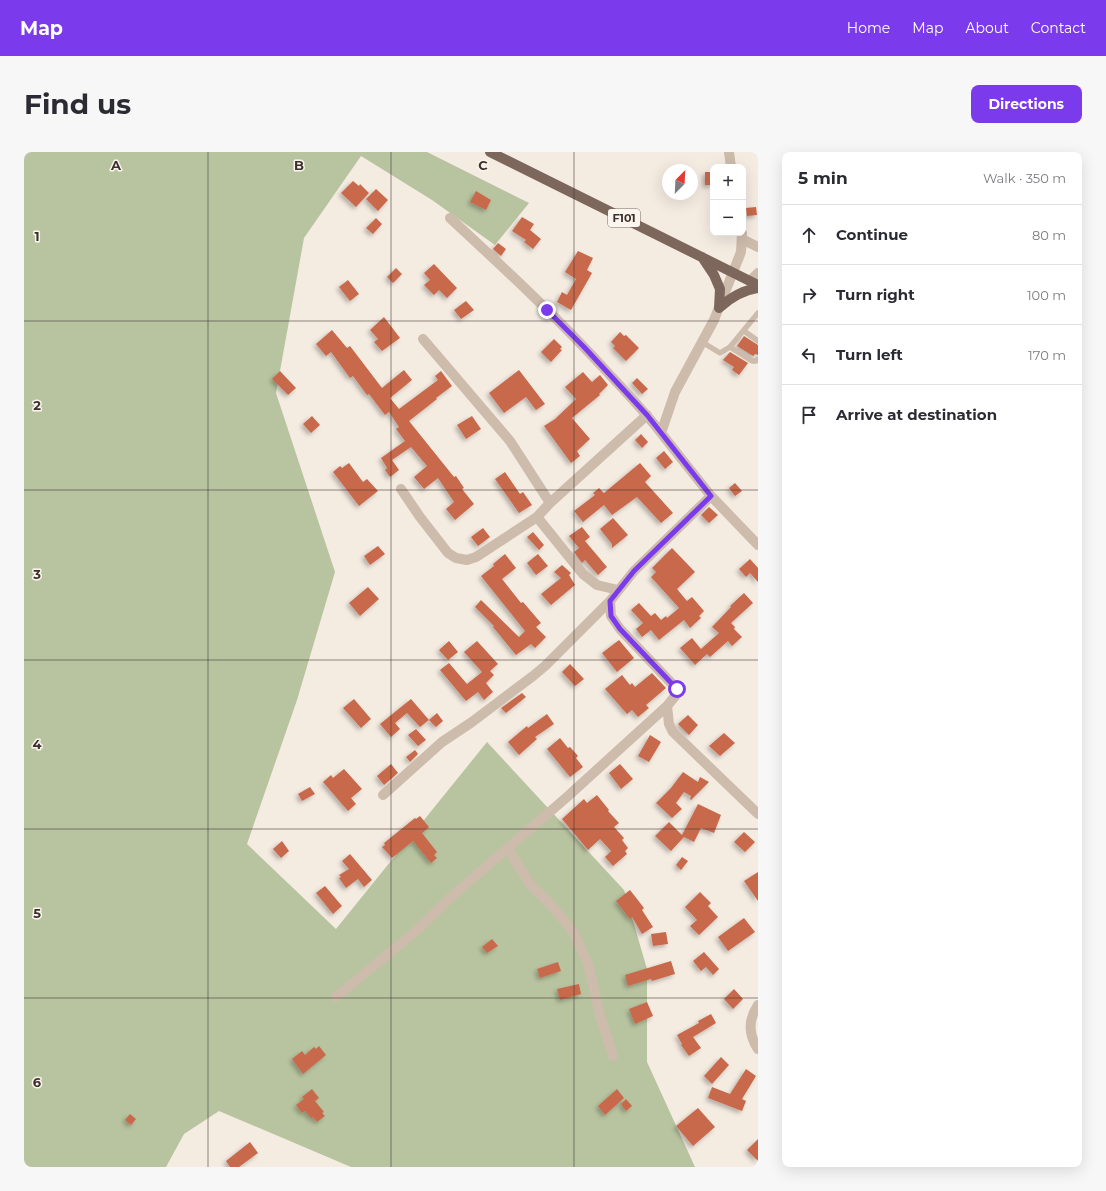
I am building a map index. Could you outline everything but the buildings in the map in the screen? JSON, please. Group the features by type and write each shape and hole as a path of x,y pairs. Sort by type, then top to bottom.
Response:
{"main road":[{"name":"F101","path":"490,152 734,273 755,285"},
{"path":"702,257 714,275 720,290 719,308"},
{"path":"719,308 728,300 755,285"}],"street":[{"path":"729,152 730,164"},
{"path":"450,218 584,347 647,415 711,496 758,544"},
{"path":"661,433 675,392 714,320 734,273 741,252 742,236"},
{"path":"742,236 758,247"},
{"path":"755,285 758,273"},
{"path":"423,339 510,441 550,503"},
{"path":"400,489 443,547 456,558 467,560 476,557 537,516 647,415"},
{"path":"383,795 442,742 533,676 610,601 634,571 711,496"},
{"path":"537,516 583,574 597,585 618,590"},
{"path":"336,997 416,930 506,848 567,797 667,706 676,695 677,689 620,629 611,616 610,601"},
{"path":"667,706 669,724 673,732 758,814"},
{"path":"506,848 530,884 553,907 574,933 588,964 601,1019 613,1056"},
{"path":"758,1005 754,1012 750,1027 751,1039 758,1049"}],"lane":[{"path":"702,342 720,353 730,347 758,313"},
{"path":"744,331 758,341"},
{"path":"730,347 752,361 756,361 758,359"}],"green space":[{"path":"24,152 427,152 529,203 495,245 432,200 361,156 304,238 276,393 335,572 297,700 247,844 336,929 487,742 624,890 647,969 647,1062 695,1167 351,1167 219,1111 184,1134 166,1167 24,1167"}],"route":[{"path":"547,310 584,347 647,415 711,496 626,579 610,601 611,616 620,629 677,689"}]}
